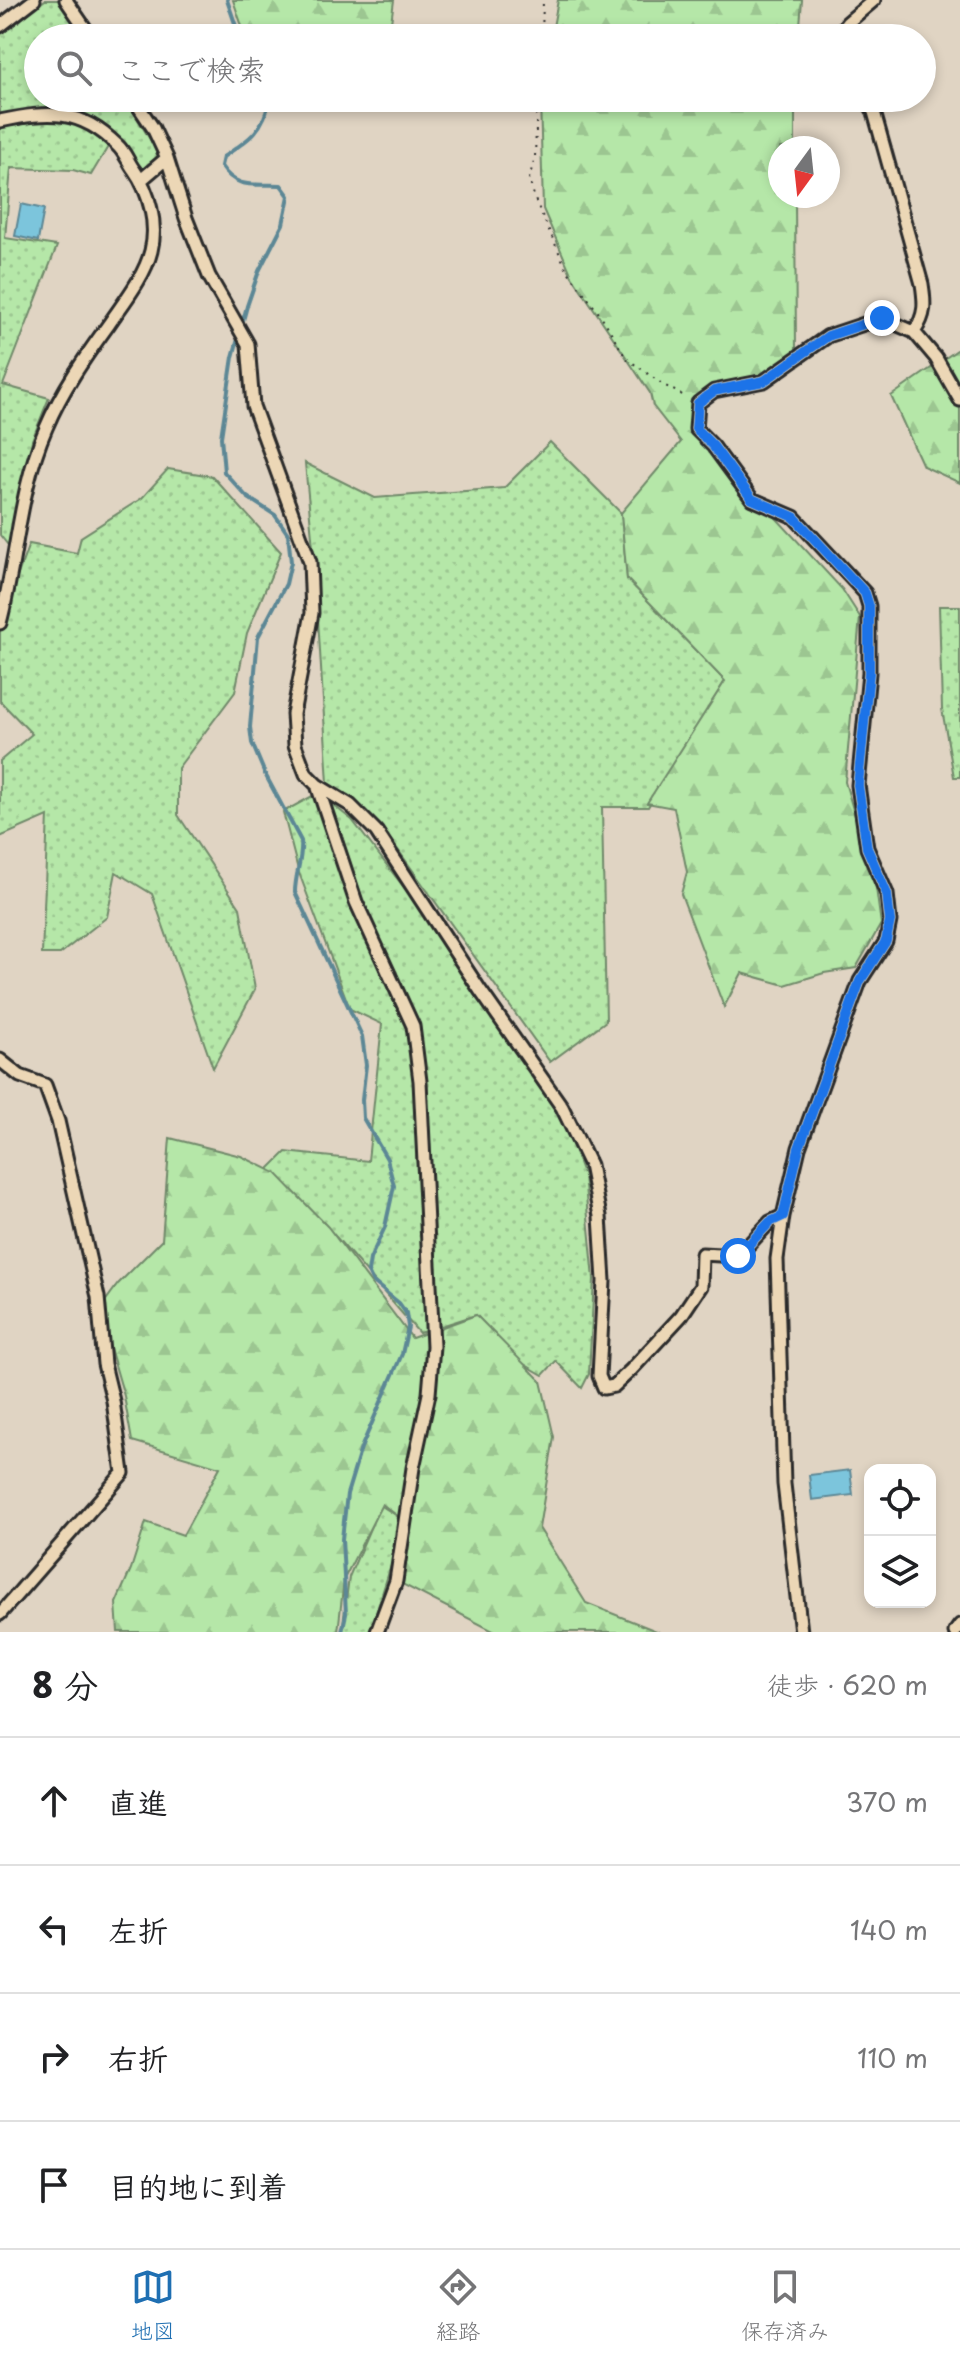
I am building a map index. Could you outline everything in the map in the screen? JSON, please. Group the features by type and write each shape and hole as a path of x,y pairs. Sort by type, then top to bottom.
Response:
{"street":[{"path":"0,26 34,0"},
{"path":"66,0 82,24"},
{"path":"846,24 874,0"},
{"path":"142,112 167,158 209,276 248,344 253,406 310,562 312,613 293,714 295,745 306,774 317,785 350,805 376,831 480,990 562,1107 590,1165 602,1242 604,1281 599,1376 604,1388 614,1386 681,1316 701,1286 702,1254 738,1256 770,1222 783,1216"},
{"path":"874,112 922,284 925,305 923,320 914,332"},
{"path":"0,121 59,113 80,118 102,130 123,151 141,180 152,217 150,254 128,295 73,374 45,428 28,483 0,623"},
{"path":"141,180 167,158"},
{"path":"801,1632 784,1484 777,1259 783,1216 799,1148 860,981 886,941 890,921 887,894 867,848 858,785 869,673 869,606 865,593 794,517 752,499 713,446 696,429 698,403 714,391 764,381 828,336 882,318 914,332 936,358 960,400"},
{"path":"317,785 356,902 413,1026 420,1081 432,1362 396,1581 377,1632"},
{"path":"0,1060 20,1076 45,1085 58,1121 98,1297 104,1364 113,1401 123,1473 0,1614"},
{"path":"955,1632 960,1625"}],"path":[{"path":"542,24 543,0"},
{"path":"537,112 535,157 529,179 536,202 567,270 604,320 626,358 662,384 698,403"}],"green space":[{"path":"45,0 63,0 79,24 24,24 24,112 133,112 163,161 148,174 89,119 109,145 91,175 73,170 11,168 5,238 57,246 3,385 49,398 32,440 11,549 0,535 0,35"},
{"path":"233,0 394,0 391,23 241,24"},
{"path":"558,0 802,0 800,24 554,24"},
{"path":"540,112 795,112 795,136 768,136 768,208 795,208 796,350 758,383 714,391 690,425 842,589 860,617 845,782 876,888 881,924 856,968 824,973 785,985 742,973 724,1007 681,894 687,872 674,808 647,803 725,681 627,579 621,513 681,442 653,406 650,393 572,276 543,209"},
{"path":"960,348 960,483 923,466 891,396"},
{"path":"550,442 621,513 627,579 725,681 648,807 602,807 606,1021 550,1062 383,829 328,783 305,463 375,498 504,488"},
{"path":"168,469 212,476 281,552 247,633 235,692 178,768 178,815 240,908 255,989 213,1068 152,894 116,872 107,917 60,954 42,954 48,816 0,837 0,761 32,734 0,701 0,624 29,544 77,553 81,537 142,498"},
{"path":"939,606 960,606 960,777 954,777 942,709"},
{"path":"318,793 352,820 544,1069 584,1176 594,1279 589,1374 582,1388 556,1361 543,1375 517,1360 476,1315 419,1333 337,1238 269,1169 286,1152 368,1161 382,1024 350,1009 298,870 283,812"},
{"path":"170,1138 241,1156 276,1173 328,1227 412,1338 476,1315 541,1381 554,1437 539,1528 586,1603 659,1632 495,1632 402,1584 408,1524 382,1504 344,1579 338,1632 118,1632 116,1603 146,1522 183,1535 220,1467 132,1441 124,1396 99,1310 118,1284 162,1240"},
{"path":"380,1505 405,1521 370,1632 342,1632 349,1577"}],"water":[{"path":"21,204 44,209 38,241 15,236"},
{"path":"850,1470 853,1495 812,1500 809,1475"}],"waterway":[{"path":"227,0 235,24"},
{"path":"266,112 260,126 223,157 221,166 240,182 281,185 289,196 283,224 259,271 247,306 233,357 221,437 224,472 247,497 275,515 288,534 291,562 286,584 258,637 250,727 252,743 265,774 301,841 295,892 362,1036 366,1065 363,1118 387,1159 394,1186 385,1227 370,1259 368,1272 372,1281 399,1303 406,1313 408,1327 402,1354 361,1448 347,1494 342,1539 346,1614 342,1632"}],"route":[{"path":"738,1256 770,1222 783,1216 799,1148 860,981 886,941 890,921 887,894 867,848 858,785 869,673 869,606 865,593 794,517 752,499 713,446 696,429 698,403 714,391 764,381 828,336 882,318"}]}
